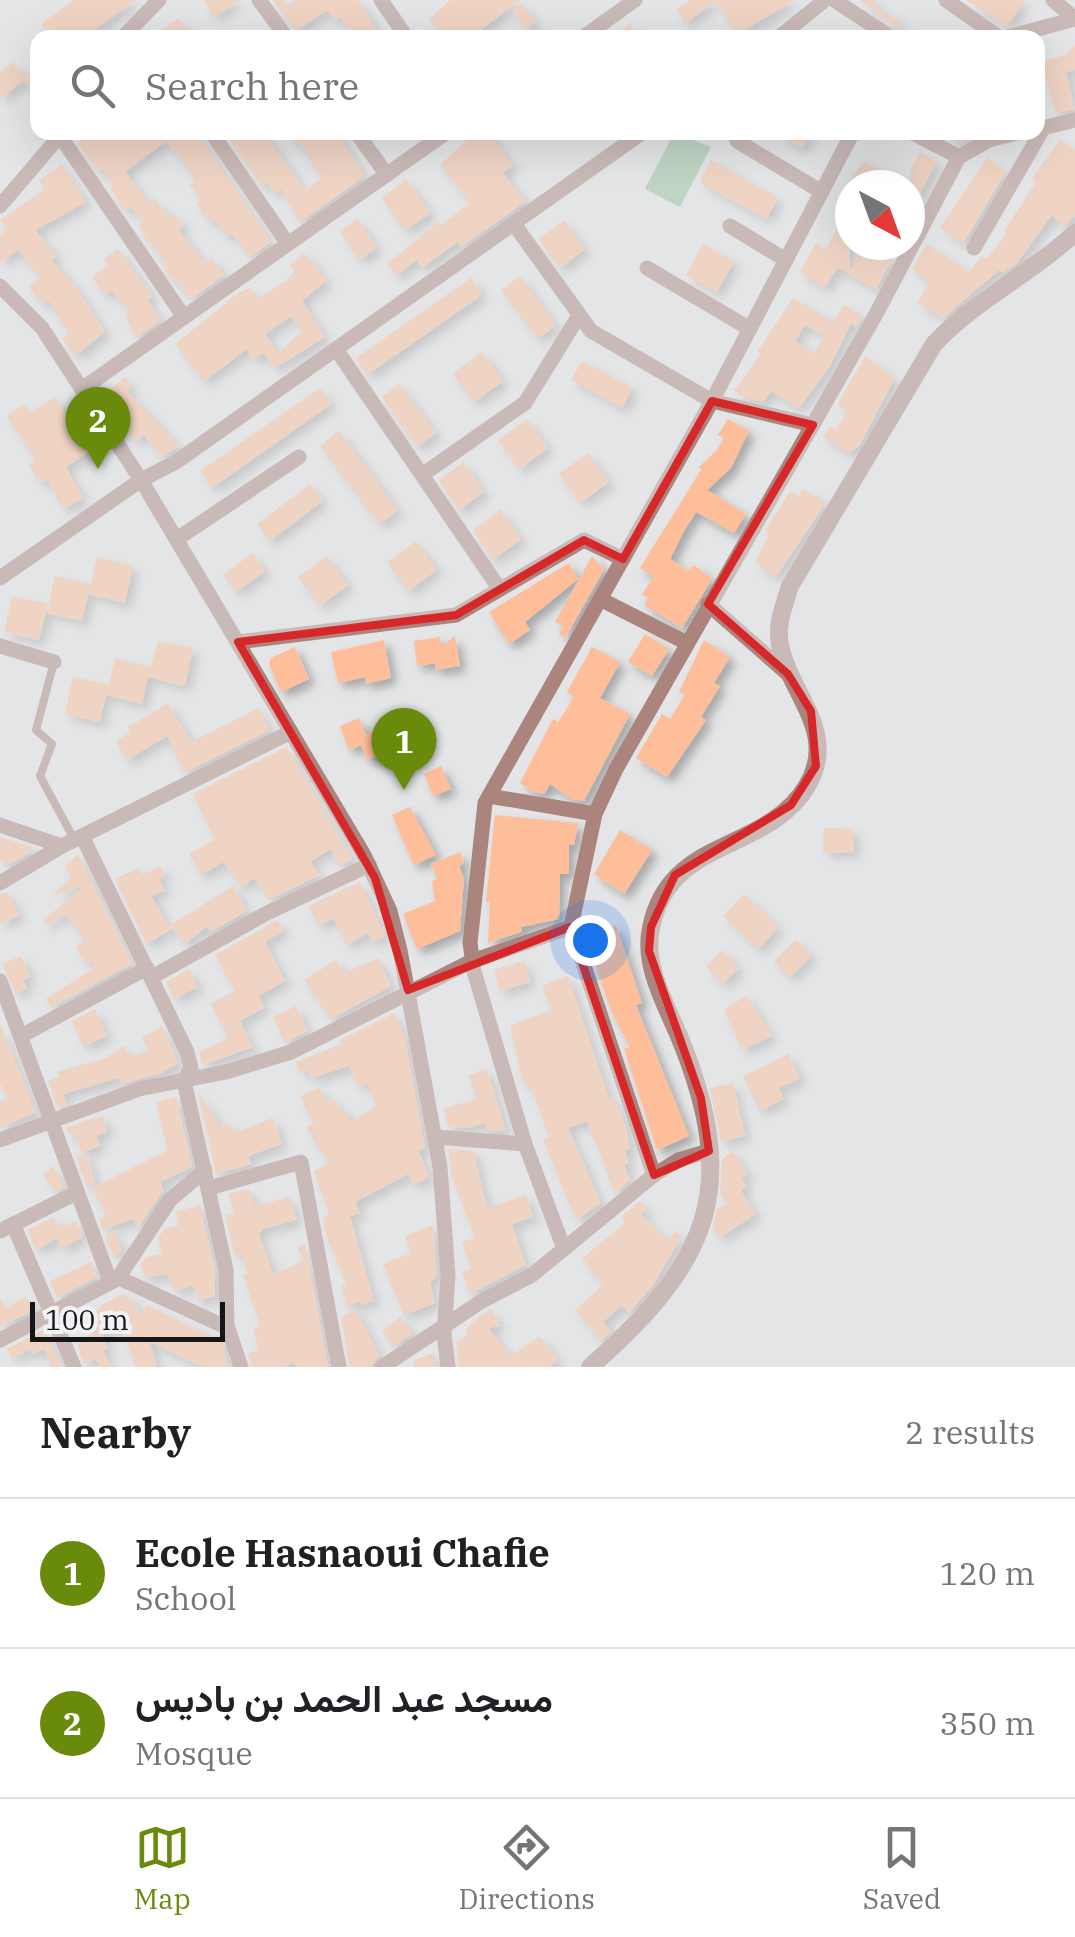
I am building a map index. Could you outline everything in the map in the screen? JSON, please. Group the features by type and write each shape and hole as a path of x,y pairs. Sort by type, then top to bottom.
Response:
{"street":[{"path":"133,30 159,0"},
{"path":"259,0 281,30"},
{"path":"593,30 636,0"},
{"path":"788,30 825,0"},
{"path":"834,0 880,30"},
{"path":"946,0 990,30"},
{"path":"1053,0 1073,13"},
{"path":"383,1 402,30"},
{"path":"1025,30 1073,13"},
{"path":"1045,127 1075,120"},
{"path":"0,206 56,140"},
{"path":"65,140 184,318"},
{"path":"216,140 288,244"},
{"path":"362,140 387,175"},
{"path":"82,389 437,140"},
{"path":"0,578 142,480 176,462 632,140"},
{"path":"737,140 822,192"},
{"path":"564,1249 525,1144 479,997 472,961 480,820 489,796 712,401 850,140"},
{"path":"927,140 960,157"},
{"path":"654,1175 571,927 595,814 708,604 814,425 960,157 988,140"},
{"path":"974,248 1034,140"},
{"path":"514,224 591,331 712,401 814,425"},
{"path":"730,226 786,260"},
{"path":"788,674 780,642 780,618 790,586 934,344 965,314 1035,268 1075,233"},
{"path":"647,268 750,329"},
{"path":"0,270 4,288 42,328 142,480 369,865 390,912 435,1138 448,1275 444,1326 448,1367"},
{"path":"422,475 525,403 578,317"},
{"path":"336,349 499,588"},
{"path":"177,539 299,457"},
{"path":"238,642 456,615 584,540 623,559"},
{"path":"600,600 687,643"},
{"path":"590,1367 643,1318 685,1268 702,1232 708,1202 709,1151 702,1098 649,951 651,927 676,875 694,860 765,824 806,787 816,766 819,738 810,710 788,674 708,604"},
{"path":"0,646 54,662"},
{"path":"0,882 291,732"},
{"path":"489,796 595,814"},
{"path":"0,825 73,842 150,972 187,1052 191,1068 184,1081 226,1270 226,1327 242,1367"},
{"path":"21,1036 369,865"},
{"path":"0,1140 139,1088 184,1081 291,1052 472,961 571,927"},
{"path":"0,981 7,1018 21,1036 48,1120 114,1279 226,1327"},
{"path":"435,1138 525,1144"},
{"path":"382,1367 532,1275 654,1175 678,1160 709,1151"},
{"path":"209,1188 301,1162 338,1367"},
{"path":"0,1340 114,1279 170,1200 205,1170"},
{"path":"74,1367 6,1227 76,1193"}],"lane":[{"path":"54,662 36,730 52,744 40,776 73,842"}],"highlighted area":[{"path":"712,401 813,425 708,604 788,674 811,711 816,766 791,805 675,875 651,927 649,951 701,1098 709,1151 654,1175 570,927 408,990 375,878 238,642 456,615 584,540 623,559"}],"green space":[{"path":"670,140 692,140 711,147 680,207 645,189"}],"building":[{"path":"74,0 136,0 94,30 45,30 41,24"},
{"path":"203,0 240,0 214,17"},
{"path":"273,0 284,0 288,5 296,0 358,0 377,30 351,30 327,10 295,30"},
{"path":"450,0 520,0 481,30 438,30 429,19"},
{"path":"690,0 794,0 745,30 734,30 715,1 686,23 676,10"},
{"path":"860,0 879,0 874,7 902,22 897,28"},
{"path":"966,0 1025,0 1007,26"},
{"path":"521,3 536,21 526,29 512,11"},
{"path":"178,18 186,30 162,30"},
{"path":"1075,45 1075,70 1066,72 1075,109 1056,113 1045,76 1045,61 1066,55"},
{"path":"13,62 24,76 30,71 30,88 23,80 0,100 0,72"},
{"path":"1060,139 1075,150 1075,216 1063,227 1052,215 1017,263 1003,273 999,270 943,318 918,303 929,281 912,269 917,260 925,260 927,244 969,272 1007,234 1004,231 1036,182 1032,179"},
{"path":"201,140 271,242 250,257 232,233 227,237 213,219 210,222 196,203 201,199 190,185 194,182 189,169 166,141 125,172 150,204 155,200 170,218 175,214 184,225 178,229 205,263 212,258 224,275 192,298 169,275 162,264 165,262 138,227 143,222 130,206 125,211 110,188 114,185 102,168 98,171 78,143"},
{"path":"230,140 269,140 305,190 322,177 307,157 312,154 294,140 342,140 365,176 300,222 281,189 276,194 267,183 262,186"},
{"path":"467,140 494,140 513,165 503,173 526,201 461,247 457,242 422,268 416,260 396,276 387,264 438,222 441,225 470,203 440,165"},
{"path":"788,140 806,140 802,148"},
{"path":"920,152 937,161 925,184 925,170 911,170"},
{"path":"987,158 1006,171 963,244 940,228"},
{"path":"711,160 778,198 766,219 699,182"},
{"path":"863,161 878,170 857,170"},
{"path":"62,165 86,202 35,230 56,256 51,260 76,287 105,332 76,355 62,339 69,333 48,300 43,304 29,287 41,278 18,250 0,263 0,235 7,230 0,220 45,189 39,180"},
{"path":"406,179 431,213 405,230 382,198"},
{"path":"358,219 377,248 359,260 340,231"},
{"path":"564,220 585,249 560,268 539,239"},
{"path":"835,232 835,260 850,260 850,271 856,260 891,261 876,289 838,268 824,288 800,272 816,243 826,249"},
{"path":"703,244 734,261 717,292 686,275"},
{"path":"118,249 152,296 147,300 161,320 136,338 126,316 130,313 112,290 105,295 92,277 108,265 104,259"},
{"path":"304,253 327,280 302,301 325,337 275,368 264,353 253,360 247,349 204,381 175,344 238,293 250,288 258,299 287,280 295,271 290,265","holes":["291,316 302,331 278,353 265,334"]},
{"path":"520,276 556,325 538,339 501,290"},
{"path":"471,278 482,295 367,375 356,358"},
{"path":"793,298 833,322 844,305 862,316 856,327 851,323 830,366 799,408 771,391 763,402 742,397 734,390 761,354 757,352","holes":["805,325 824,336 814,354 795,341"]},
{"path":"482,352 503,381 474,402 453,373"},
{"path":"865,356 895,378 860,444 850,454 823,437 830,426 836,430 847,412 837,405"},
{"path":"582,361 633,388 622,408 571,380"},
{"path":"125,377 132,385 126,390 179,446 162,457 144,435 136,441 101,398"},
{"path":"399,384 436,433 417,447 382,397"},
{"path":"320,388 331,404 212,488 200,471"},
{"path":"54,397 65,413 75,407 93,435 83,441 90,451 66,467 83,498 64,509 47,479 40,483 29,465 36,461 7,416 24,404 30,413"},
{"path":"527,419 548,448 520,469 498,440"},
{"path":"728,419 749,431 731,468 707,490 746,514 734,533 696,512 684,531 670,559 689,571 694,565 712,579 682,628 644,605 648,598 642,594 654,577 640,568 701,470 699,467 717,450 724,438 718,435"},
{"path":"339,431 398,510 379,524 320,446"},
{"path":"588,453 609,482 580,503 559,474"},
{"path":"463,462 484,492 459,510 439,480"},
{"path":"310,484 323,501 270,541 257,524"},
{"path":"803,489 826,502 776,577 755,563 769,534 765,531 790,491 799,497"},
{"path":"500,510 521,539 493,560 473,530"},
{"path":"416,541 437,570 408,591 387,562"},
{"path":"252,553 265,571 236,592 223,575"},
{"path":"327,556 348,585 320,606 298,577"},
{"path":"592,556 604,570 565,638 559,634 564,627 555,622"},
{"path":"97,557 133,566 125,603 88,594 82,621 47,613 55,576 91,584"},
{"path":"569,563 578,579 525,622 530,630 509,644 489,612"},
{"path":"12,596 48,604 39,640 4,632"},
{"path":"645,634 669,649 652,676 628,662"},
{"path":"455,636 460,666 436,670 435,663 417,666 414,641 440,637 441,647"},
{"path":"384,640 391,678 366,684 365,677 338,683 331,652"},
{"path":"704,640 730,657 714,683 720,686 701,717 706,720 667,777 636,758 662,714 670,719 685,695 679,692"},
{"path":"158,641 193,648 185,686 148,677 142,704 106,695 100,722 65,714 73,677 109,685 115,658 151,667"},
{"path":"295,647 309,679 281,692 269,664 271,658"},
{"path":"592,647 620,662 600,698 630,714 584,801 572,799 550,784 544,794 534,792 520,783 553,719 558,722 574,697 567,692"},
{"path":"168,703 191,742 259,708 270,730 184,773 167,736 127,760 116,741 130,732 128,727"},
{"path":"359,718 366,735 378,730 387,751 367,760 361,745 349,750 340,726"},
{"path":"287,747 352,859 340,866 330,849 310,862 320,875 270,899 254,878 242,887 223,862 201,875 189,854 215,839 193,794"},
{"path":"441,766 451,789 433,796 424,774"},
{"path":"410,807 436,855 414,865 392,815"},
{"path":"495,815 578,823 574,845 569,845 569,874 560,874 559,919 522,927 521,932 488,943 490,902 486,901"},
{"path":"824,828 854,829 853,853 823,852"},
{"path":"620,830 652,850 624,894 594,874"},
{"path":"0,837 31,847 29,853 10,864 0,861"},
{"path":"460,852 464,863 459,866 464,878 460,931 417,949 403,914 435,901 432,881 437,879 431,864"},
{"path":"78,854 132,964 51,1007 46,999 95,967 92,961 86,963 75,947 85,941 66,914 46,925 43,921 84,886 52,895 71,878 65,866"},
{"path":"161,866 165,875 159,879 165,890 151,896 171,929 147,944 115,879 139,868 142,875"},
{"path":"360,882 385,936 373,942 368,933 347,945 333,918 319,926 308,906"},
{"path":"233,886 247,911 210,932 207,926 185,944 170,925"},
{"path":"7,892 20,916 0,924 0,894"},
{"path":"744,894 779,927 758,949 723,916"},
{"path":"278,920 284,931 265,941 285,981 258,996 265,1007 240,1021 253,1047 203,1065 199,1052 228,1038 211,1003 235,991 215,955"},
{"path":"616,925 642,1003 636,1005 689,1136 657,1150 624,1049 630,1047 612,1013 586,937"},
{"path":"796,939 812,956 790,977 774,961"},
{"path":"723,950 739,968 722,984 706,966"},
{"path":"21,956 30,977 23,980 27,988 16,993 2,964"},
{"path":"378,958 391,986 331,1019 304,980 336,960 344,973"},
{"path":"524,961 530,982 500,991 494,970"},
{"path":"189,969 198,987 174,999 166,982"},
{"path":"568,976 609,1099 613,1097 625,1123 630,1148 625,1150 629,1163 624,1165 630,1180 615,1193 587,1121 568,1128 601,1203 576,1220 543,1140 549,1137 532,1090 522,1080 510,1026 551,1010 542,986"},
{"path":"747,995 772,1036 742,1050 724,1010"},
{"path":"296,1006 308,1031 285,1042 273,1017"},
{"path":"95,1009 107,1036 83,1046 72,1021"},
{"path":"394,1013 405,1039 425,1148 418,1150 429,1177 413,1185 408,1174 355,1202 360,1213 350,1216 374,1301 362,1305 358,1301 347,1308 341,1286 347,1285 327,1237 323,1218 329,1215 314,1171 329,1163 306,1127 314,1123 300,1097 319,1087 327,1102 334,1098 340,1110 344,1108 351,1122 376,1106 367,1083 358,1087 349,1066 311,1078 308,1070 299,1072 296,1062 342,1044 340,1040"},
{"path":"0,1024 36,1112 0,1128 0,1101 7,1098 0,1084"},
{"path":"162,1026 178,1063 162,1073 121,1084 119,1078 63,1094 66,1104 58,1107 48,1081 59,1077 57,1072 106,1058 124,1046 131,1057 149,1050 142,1038"},
{"path":"789,1054 800,1079 779,1088 784,1099 760,1111 743,1076"},
{"path":"487,1069 506,1131 487,1130 485,1123 468,1128 449,1127 443,1109 476,1099 469,1075"},
{"path":"733,1083 745,1136 721,1142 710,1088"},
{"path":"198,1091 219,1124 232,1125 234,1133 273,1118 282,1144 248,1156 251,1164 216,1174"},
{"path":"176,1097 192,1167 160,1182 164,1190 137,1229 134,1219 103,1229 99,1219 106,1216 92,1188 168,1150 156,1102"},
{"path":"99,1116 94,1119 103,1116 107,1133 96,1135 100,1146 81,1152 75,1134 69,1135 66,1128"},
{"path":"448,1149 473,1151 487,1208 526,1195 533,1217 512,1224 526,1265 470,1294 462,1272 471,1269 462,1242 475,1238 452,1176"},
{"path":"733,1151 748,1174 741,1178 747,1187 741,1191 756,1214 719,1238 713,1228 717,1209 727,1203 720,1193 722,1159"},
{"path":"87,1154 95,1183 87,1185 76,1157"},
{"path":"54,1166 63,1187 55,1191 43,1174"},
{"path":"248,1189 255,1206 289,1197 297,1220 262,1229 259,1235 273,1274 304,1261 297,1247 305,1244 328,1367 296,1367 294,1362 284,1367 252,1367 248,1354 259,1349 253,1329 260,1326 243,1275 248,1273 241,1254 235,1256 225,1215 234,1213 228,1194"},
{"path":"640,1201 647,1208 640,1214 668,1240 675,1231 682,1236 653,1285 629,1313 622,1305 603,1322 611,1331 601,1340 575,1310 603,1285 582,1258 625,1223 622,1216"},
{"path":"200,1205 215,1271 215,1296 198,1301 193,1286 174,1291 168,1274 146,1278 140,1265 146,1257 162,1254 158,1238 164,1229 179,1225 176,1212"},
{"path":"54,1217 60,1228 76,1221 82,1238 61,1248 57,1238 36,1250 28,1230"},
{"path":"433,1225 437,1275 430,1283 435,1303 404,1315 383,1264 411,1253 405,1236"},
{"path":"114,1230 122,1251 114,1257 106,1239"},
{"path":"91,1262 97,1277 57,1298 50,1281"},
{"path":"123,1294 133,1300 141,1317 146,1305 220,1340 229,1367 203,1367 150,1342 157,1367 136,1367 121,1326 102,1335 108,1349 103,1351 112,1367 100,1367 96,1359 85,1364 77,1344 91,1338 80,1314 98,1311 101,1305"},
{"path":"25,1297 37,1308 0,1327 0,1298 7,1307"},
{"path":"356,1309 379,1355 371,1367 350,1367 341,1317"},
{"path":"491,1309 500,1326 488,1328 511,1356 539,1336 558,1359 549,1367 459,1367 456,1342 467,1335 466,1329 476,1319"},
{"path":"400,1317 413,1333 394,1346 382,1331"},
{"path":"44,1330 62,1367 52,1367 44,1349 33,1354 30,1349 11,1358 7,1349"},
{"path":"434,1353 436,1367 414,1367 414,1360"}],"place":[{"name":"مسجد عبد الحمد بن باديس","path":"98,469"},
{"name":"Ecole Hasnaoui Chafie","path":"404,790"}]}
